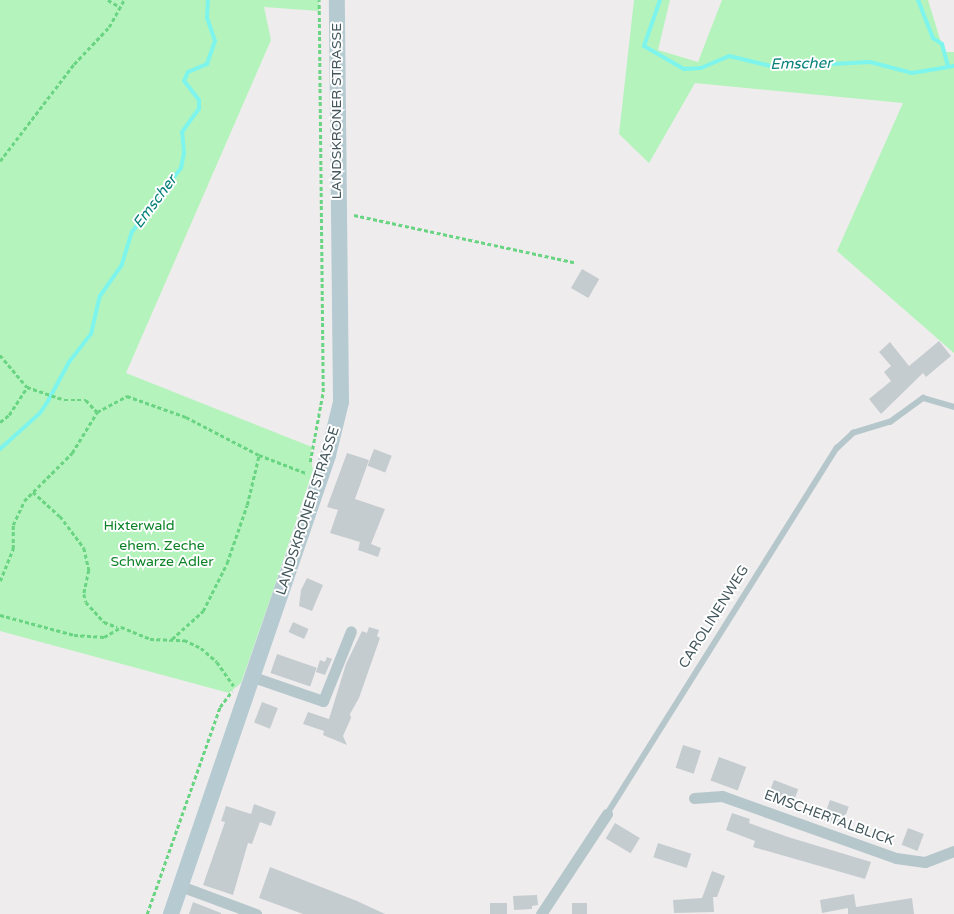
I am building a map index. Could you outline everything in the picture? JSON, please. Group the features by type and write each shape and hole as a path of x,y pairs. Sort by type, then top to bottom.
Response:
{"street":[{"name":"LANDSKRONER STRASSE","path":"171,914 183,887 247,680 341,402 337,0"},
{"path":"247,680 323,701 351,631"},
{"name":"EMSCHERTALBLICK","path":"694,798 722,796 896,858 925,862 954,851"},
{"name":"CAROLINENWEG","path":"540,914 607,814"},
{"path":"183,887 256,914"}],"lane":[{"name":"CAROLINENWEG","path":"607,814 837,448 853,434 890,422 923,398 954,407"}],"path":[{"path":"108,0 120,8"},
{"path":"0,161 74,64 110,27 124,0"},
{"path":"315,476 310,456 318,428 323,392 319,0"},
{"path":"338,212 574,262"},
{"path":"0,355 27,387 59,399 86,400 97,412"},
{"path":"0,422 9,414 27,387"},
{"path":"0,581 13,548 13,525 24,501 72,453 97,412 127,396 141,399 186,417 259,455 315,476"},
{"path":"171,639 203,611 227,563 247,505 259,455"},
{"path":"33,492 60,516 84,548 89,570 84,594 86,602 104,622 150,639 171,639 201,648 217,662 237,687"},
{"path":"0,616 74,635 104,637 117,627"},
{"path":"147,914 220,707 237,687 247,680"}],"green space":[{"name":"Hixterwald","path":"0,0 319,0 319,11 264,7 271,40 126,373 312,447 310,456 313,470 273,591 241,683 229,693 0,631"},
{"path":"634,0 670,0 658,50 698,62 722,0 928,0 944,52 954,52 954,353 837,251 903,103 695,83 649,163 619,134"}],"building":[{"path":"582,269 599,279 588,298 571,288"},
{"path":"939,341 951,356 926,377 923,373 881,414 869,399 891,381 884,372 891,366 879,352 890,342 909,366"},
{"path":"374,449 392,456 385,473 368,466"},
{"path":"347,453 369,460 355,499 385,509 371,544 381,548 378,557 358,550 360,542 330,533 338,510 327,507"},
{"path":"307,578 323,585 312,611 299,606 301,590"},
{"path":"293,622 309,629 304,639 289,632"},
{"path":"369,627 379,630 377,636 380,638 359,698 350,714 351,718 343,736 347,745 323,735 324,731 303,724 308,712 329,719 346,664 362,631 367,633"},
{"path":"277,654 317,668 310,687 270,673"},
{"path":"327,657 332,659 325,675 316,672 320,660 325,662"},
{"path":"262,702 278,708 270,729 254,723"},
{"path":"683,745 701,751 694,774 676,768"},
{"path":"719,757 746,767 738,790 710,780"},
{"path":"774,780 798,789 790,810 766,801"},
{"path":"830,800 849,807 842,827 823,820"},
{"path":"254,804 276,812 271,826 260,822 252,844 248,843 233,895 203,885 225,822 221,821 226,806 251,814"},
{"path":"732,813 750,819 749,823 788,837 871,862 865,879 753,847 755,841 726,830"},
{"path":"615,823 640,838 631,853 606,838"},
{"path":"908,828 924,834 917,851 902,845"},
{"path":"658,843 691,854 687,868 653,857"},
{"path":"270,867 385,914 303,914 259,898"},
{"path":"712,871 725,876 717,897 713,897 714,912 674,913 673,900 702,898"},
{"path":"854,894 856,907 912,898 914,914 848,914 848,908 822,913 820,900"},
{"path":"537,895 538,905 532,906 532,909 514,910 513,896"},
{"path":"193,902 221,913 221,914 189,914"},
{"path":"490,903 507,903 507,914 490,914"},
{"path":"572,903 587,903 587,914 572,914"}],"waterway":[{"name":"Emscher","path":"0,449 40,413 48,401 69,362 91,334 100,296 122,264 132,232 181,168 184,153 182,132 199,109 199,100 184,81 188,72 207,64 215,41 207,18 208,0"},
{"name":"Emscher","path":"660,0 644,46 684,69 701,68 729,56 775,67 870,62 912,73 954,66"},
{"path":"918,0 933,38 942,44 948,66"}],"park label":[{"name":"ehem. Zeche Schwarze Adler","path":"162,554"}]}
